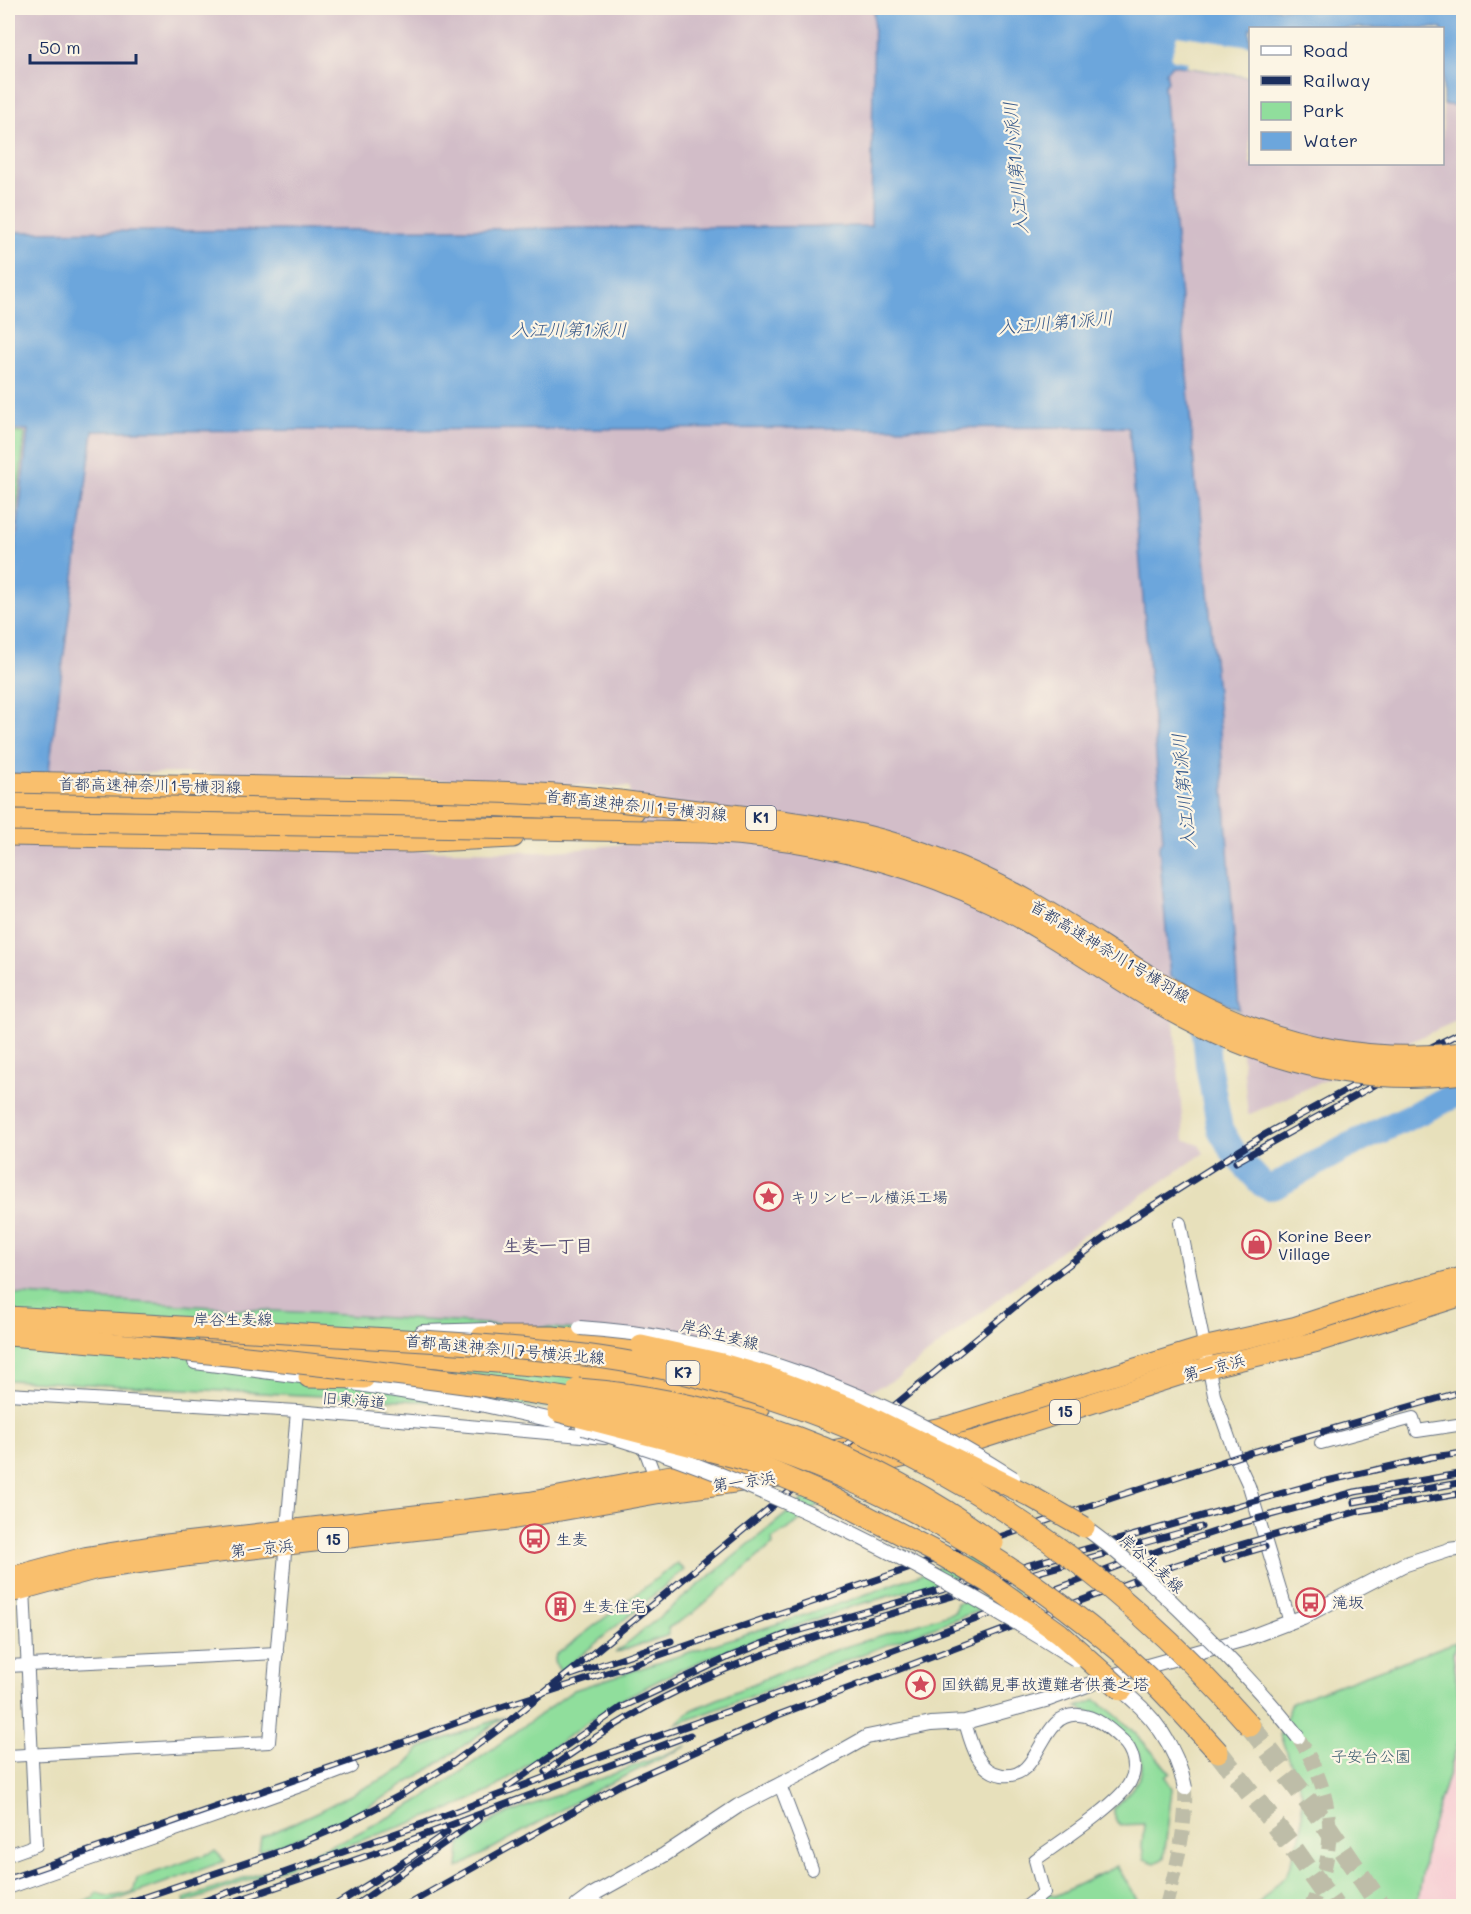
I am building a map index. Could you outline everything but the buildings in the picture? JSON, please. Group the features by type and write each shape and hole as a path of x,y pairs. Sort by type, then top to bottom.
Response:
{"highway":[{"name":"首都高速神奈川1号横羽線","path":"8,782 483,792 591,798 799,823 849,832 889,841 976,874 1031,902 1150,976 1206,1007 1281,1038 1366,1055 1416,1057 1464,1053"},
{"path":"8,798 408,806 482,805 738,816"},
{"path":"8,808 72,811 181,823"},
{"name":"首都高速神奈川1号横羽線","path":"8,820 705,832 747,834 803,841 867,855 931,876 994,904 1053,936 1171,1010 1208,1030 1253,1049 1307,1065 1361,1074 1419,1077 1464,1072"},
{"path":"8,835 410,842 597,831"},
{"name":"第一京浜","path":"13,1587 96,1569 188,1556 287,1538 513,1519 658,1486 852,1448 949,1426 1205,1347 1295,1327 1378,1299 1464,1276"},
{"name":"第一京浜","path":"658,1486 882,1462 977,1440 1209,1367 1316,1342 1464,1295"},
{"name":"首都高速神奈川7号横浜北線","path":"8,1315 509,1347 597,1356 684,1373 729,1385 813,1413 897,1450 973,1491 1045,1538 1145,1618 1200,1671 1250,1726"},
{"path":"8,1335 291,1362 464,1383 571,1400 700,1428 779,1452 855,1483 934,1522 1008,1567 1116,1649"},
{"path":"349,1336 553,1337 641,1346 722,1364 789,1385 855,1410 1030,1496 1084,1527"},
{"path":"208,1338 567,1368 667,1385 759,1409 872,1449 954,1486 1045,1538"},
{"path":"291,1362 498,1396 696,1445 769,1468 897,1532 988,1582 1059,1633 1122,1690"},
{"path":"309,1377 455,1380 587,1389 665,1400 735,1417 815,1445 879,1474 946,1510 1042,1580 1183,1714 1218,1752"}],"street":[{"path":"1180,1223 1214,1395 1236,1458 1249,1486 1290,1622"},
{"name":"岸谷生麦線","path":"8,1315 208,1338 580,1328 647,1334 692,1342 782,1368 881,1406 933,1431 983,1459 1084,1527 1134,1567 1203,1632 1270,1702 1298,1737"},
{"path":"8,1335 419,1393 523,1413 611,1436 713,1472 815,1515 915,1566 1055,1646 1122,1690 1140,1706 1166,1736 1181,1771 1185,1788"},
{"name":"旧東海道","path":"8,1394 297,1411 642,1441 658,1486"},
{"path":"8,1756 269,1742 297,1411"},
{"path":"1321,1443 1413,1418 1417,1431 1464,1424"},
{"path":"577,1906 595,1901 738,1806 867,1737 931,1724 965,1722 1049,1699 1115,1676 1245,1639 1290,1622 1402,1565 1449,1550 1464,1548"},
{"path":"8,1855 36,1845 28,1665 13,1587"},
{"path":"8,1666 277,1653"},
{"path":"965,1722 976,1757 992,1772 1002,1775 1012,1775 1022,1771 1030,1763 1055,1723 1073,1714 1083,1715 1101,1723 1124,1742 1133,1757 1134,1773 1126,1789 1035,1860 1044,1893 1027,1906"},
{"path":"8,1888 104,1853 256,1803 351,1767"},
{"path":"780,1785 812,1869"}],"shaded area":[{"path":"8,8 874,8 871,226 8,232"},
{"path":"1172,65 1249,77 1249,165 1444,165 1444,104 1463,107 1463,1018 1248,1115 1240,1034 1219,716 1200,500 1196,489 1164,86 1168,82 1166,72"},
{"name":"キリンビール横浜工場","path":"1126,427 1129,429 1163,840 1159,848 1184,1139 1199,1145 1204,1153 1063,1249 897,1378 863,1393 788,1364 776,1354 763,1349 708,1338 8,1294 8,831 259,849 539,852 632,843 630,787 386,778 112,772 111,777 48,777 93,431"},
{"path":"8,430 28,430 8,616"},
{"path":"1463,1640 1463,1726 1453,1653 1456,1642"},
{"path":"1463,1727 1463,1906 1417,1906 1427,1844"}],"green space":[{"path":"8,432 25,433 9,577 8,577"},
{"path":"8,1294 708,1338 711,1416 8,1380"},
{"path":"823,1484 836,1491 797,1523 772,1539 773,1544 692,1614 668,1628 669,1635 615,1653"},
{"path":"967,1557 986,1569 854,1606 740,1645 675,1672 619,1701 490,1791 453,1808 185,1903 184,1899 278,1867 350,1837 399,1812 427,1796 574,1690 853,1599"},
{"path":"677,1563 684,1570 561,1672 554,1662 556,1655"},
{"path":"1012,1588 1023,1596 955,1619 675,1725 692,1710 823,1654 955,1612 957,1603"},
{"name":"子安台公園","path":"1456,1642 1453,1653 1463,1727 1427,1844 1417,1906 1256,1906 1287,1874 1302,1830 1302,1793 1280,1735 1292,1702"},
{"path":"1096,1700 1136,1734 1170,1773 1165,1777 1172,1788 1164,1858 1155,1863 1144,1859 1142,1846 1144,1824 1120,1825 1116,1821 1113,1808 1124,1798 1138,1779 1142,1770 1141,1761 1138,1752 1130,1742 1117,1731 1077,1707"},
{"path":"504,1717 389,1795 315,1832 259,1851 261,1838 404,1768 420,1748"},
{"path":"687,1746 600,1788 458,1868 460,1844 497,1818"},
{"path":"215,1851 225,1861 100,1906 69,1906 94,1898 97,1892 110,1896 133,1892 137,1879"},
{"path":"1117,1866 1141,1906 1027,1906 1044,1893 1055,1896"}],"water":[{"name":"入江川第1小派川","path":"874,8 1463,8 1463,107 1444,104 1444,27 1249,27 1249,77 1172,65 1166,72 1168,82 1164,86 1196,489 1200,500 1219,716 1239,1010 1170,977 1159,847 1163,840 1129,429 1126,427 93,431 48,777 8,775 8,616 28,430 8,430 8,232 871,226"}],"pier":[{"path":"1177,35 1249,46 1249,77 1186,67 1188,62 1171,58"}],"waterway":[{"name":"入江川第1派川","path":"1198,958 1208,1064 1220,1129 1236,1156 1262,1184 1268,1187 1275,1186 1344,1148 1464,1091"}],"tunnel":[{"path":"1250,1726 1321,1818 1381,1906"},
{"path":"1298,1737 1319,1779 1326,1799 1329,1820 1326,1861 1311,1906"},
{"path":"1218,1752 1290,1844 1334,1906"},
{"path":"1166,1906 1183,1833 1185,1788"}],"railway":[{"path":"118,1906 284,1850 341,1826 399,1796 454,1762 580,1664 1035,1290 1119,1227 1264,1135 1359,1083 1464,1031"},
{"path":"1236,1162 1380,1082"},
{"path":"8,1879 489,1711 625,1667 1112,1498 1249,1453 1464,1391"},
{"path":"507,1787 620,1708 729,1657 787,1634 1318,1483 1432,1457 1464,1453"},
{"path":"190,1906 425,1823 1166,1548 1238,1524 1355,1492 1464,1473"},
{"path":"1354,1502 1464,1482"},
{"path":"405,1906 620,1785 778,1715 1173,1566 1359,1511 1464,1493"},
{"path":"545,1772 642,1709 706,1677 766,1653 890,1614 1201,1527"},
{"path":"1225,1559 1265,1547"},
{"path":"571,1675 671,1641"},
{"path":"221,1906 387,1849 690,1735"},
{"path":"354,1906 479,1819"},
{"path":"334,1906 447,1832"}],"place":[{"name":"キリンビール横浜工場","path":"769,1197"},
{"name":"Korine Beer Village","path":"1257,1245"},
{"name":"生麦","path":"535,1539"},
{"name":"滝坂","path":"1311,1602"},
{"name":"生麦住宅","path":"561,1606"},
{"name":"国鉄鶴見事故遭難者供養之塔","path":"920,1684"}],"district":[{"name":"生麦一丁目","path":"548,1246"}]}
